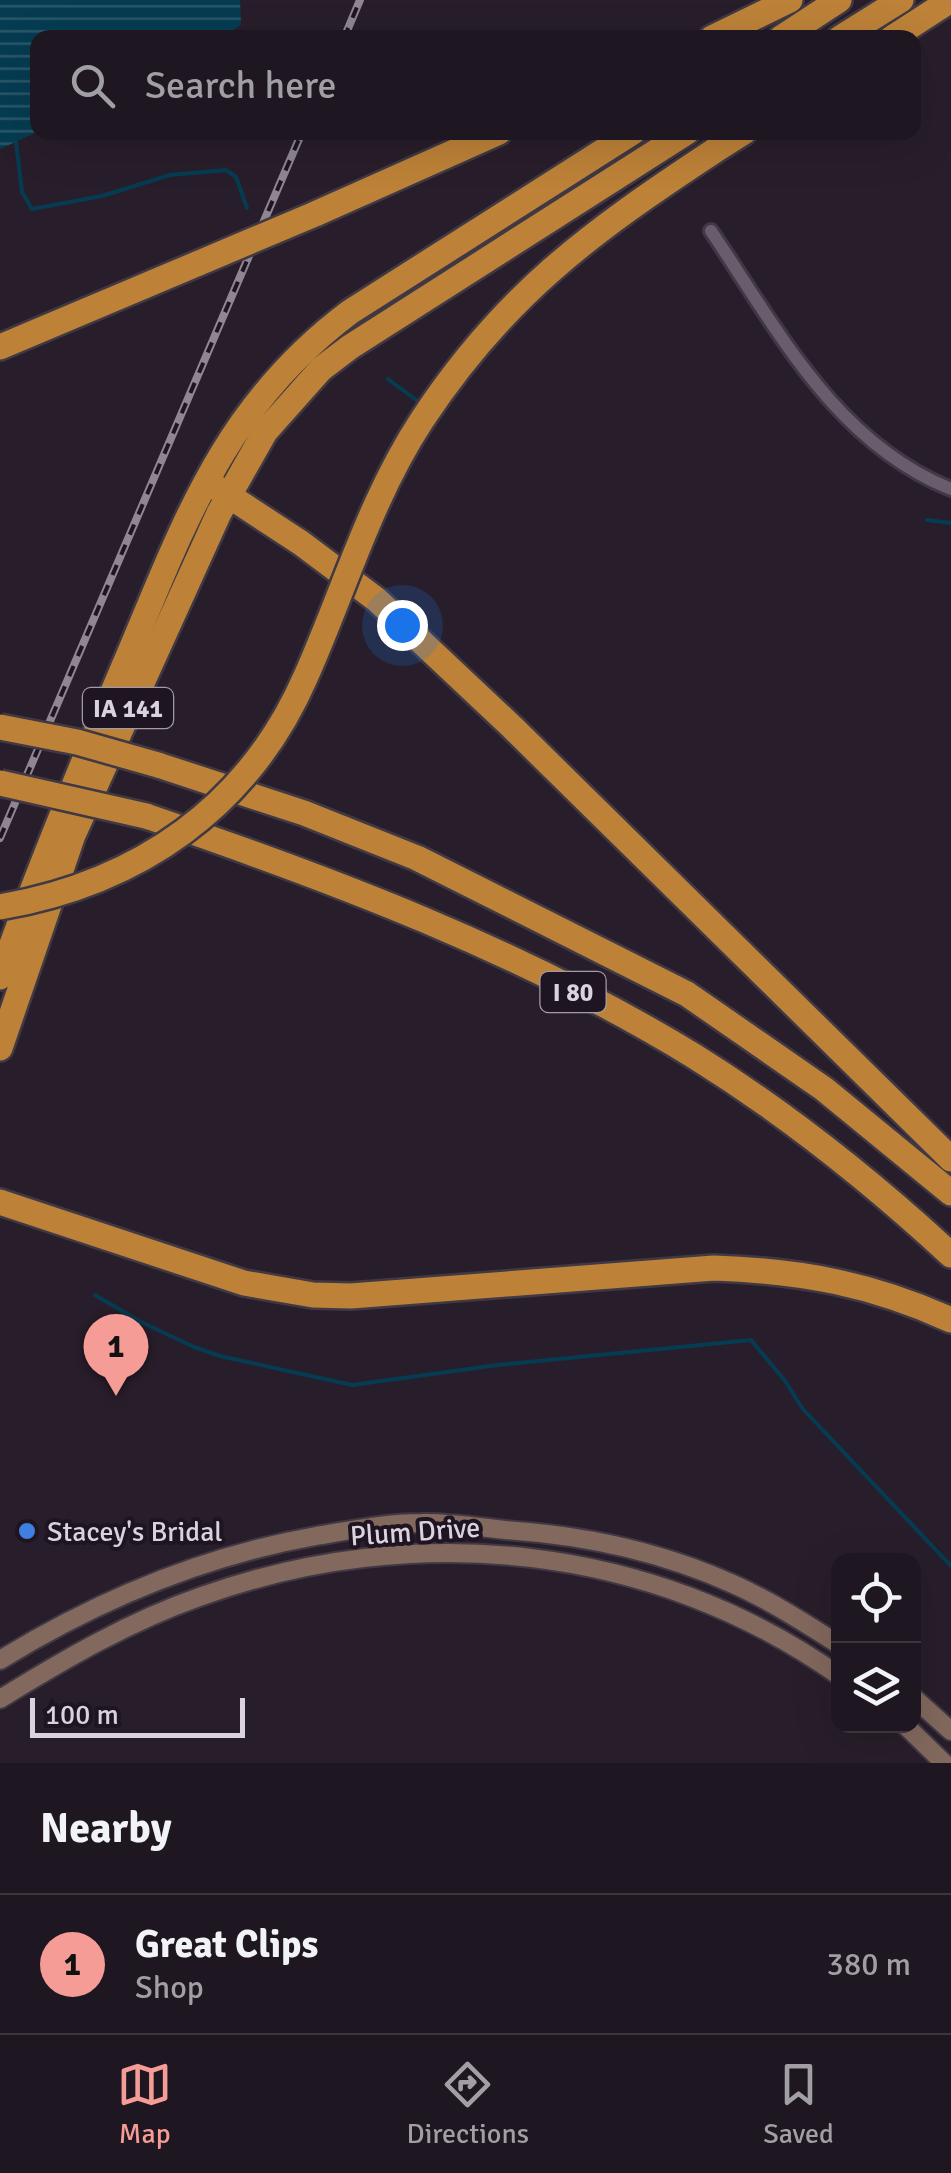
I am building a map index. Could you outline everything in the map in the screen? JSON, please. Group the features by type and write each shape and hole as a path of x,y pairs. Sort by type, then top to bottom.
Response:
{"highway":[{"path":"728,30 790,0"},
{"path":"793,30 838,0"},
{"path":"853,30 901,0"},
{"path":"904,30 951,0"},
{"path":"0,347 481,140"},
{"name":"IA 141","path":"0,977 52,834 205,480 234,431 284,370 320,334 620,140"},
{"name":"IA 141","path":"0,1048 73,835 228,495 265,432 322,369 388,322 674,140"},
{"path":"0,906 80,888 128,867 200,819 243,778 295,699 390,478 446,385 491,328 565,256 637,202 731,140"},
{"path":"205,480 377,600 550,764 951,1159"},
{"name":"I 80","path":"0,727 77,742 158,765 304,813 417,858 687,994 824,1089 951,1194"},
{"name":"I 80","path":"0,783 146,816 345,887 522,965 692,1055 783,1115 883,1192 951,1255"},
{"path":"0,1202 244,1283 280,1291 351,1296 714,1268 765,1270 814,1275 862,1286 951,1320"}],"street":[{"path":"711,231 833,407 880,451 951,489"},
{"name":"Plum Drive","path":"0,1660 116,1598 215,1559 275,1542 419,1522 596,1540 688,1566 736,1585 836,1643"},
{"name":"Plum Drive","path":"0,1698 72,1654 201,1596 274,1574 420,1552 468,1551 607,1569 714,1606 810,1654 831,1670"},
{"path":"921,1704 951,1730"},
{"path":"913,1733 944,1763"}],"water":[{"path":"0,0 240,0 241,25 233,30 30,30 30,135 0,149"}],"waterway":[{"path":"16,142 22,192 32,209 102,196 170,175 226,170 236,177 247,208"},
{"path":"388,379 420,403"},
{"path":"927,520 951,523"},
{"path":"95,1295 194,1347 352,1385 498,1365 751,1340 802,1408 951,1566"}],"railway":[{"path":"347,30 360,0"},
{"path":"0,838 299,140"}],"place":[{"name":"Great Clips","path":"116,1396"},
{"name":"Stacey's Bridal","path":"27,1531"}]}
